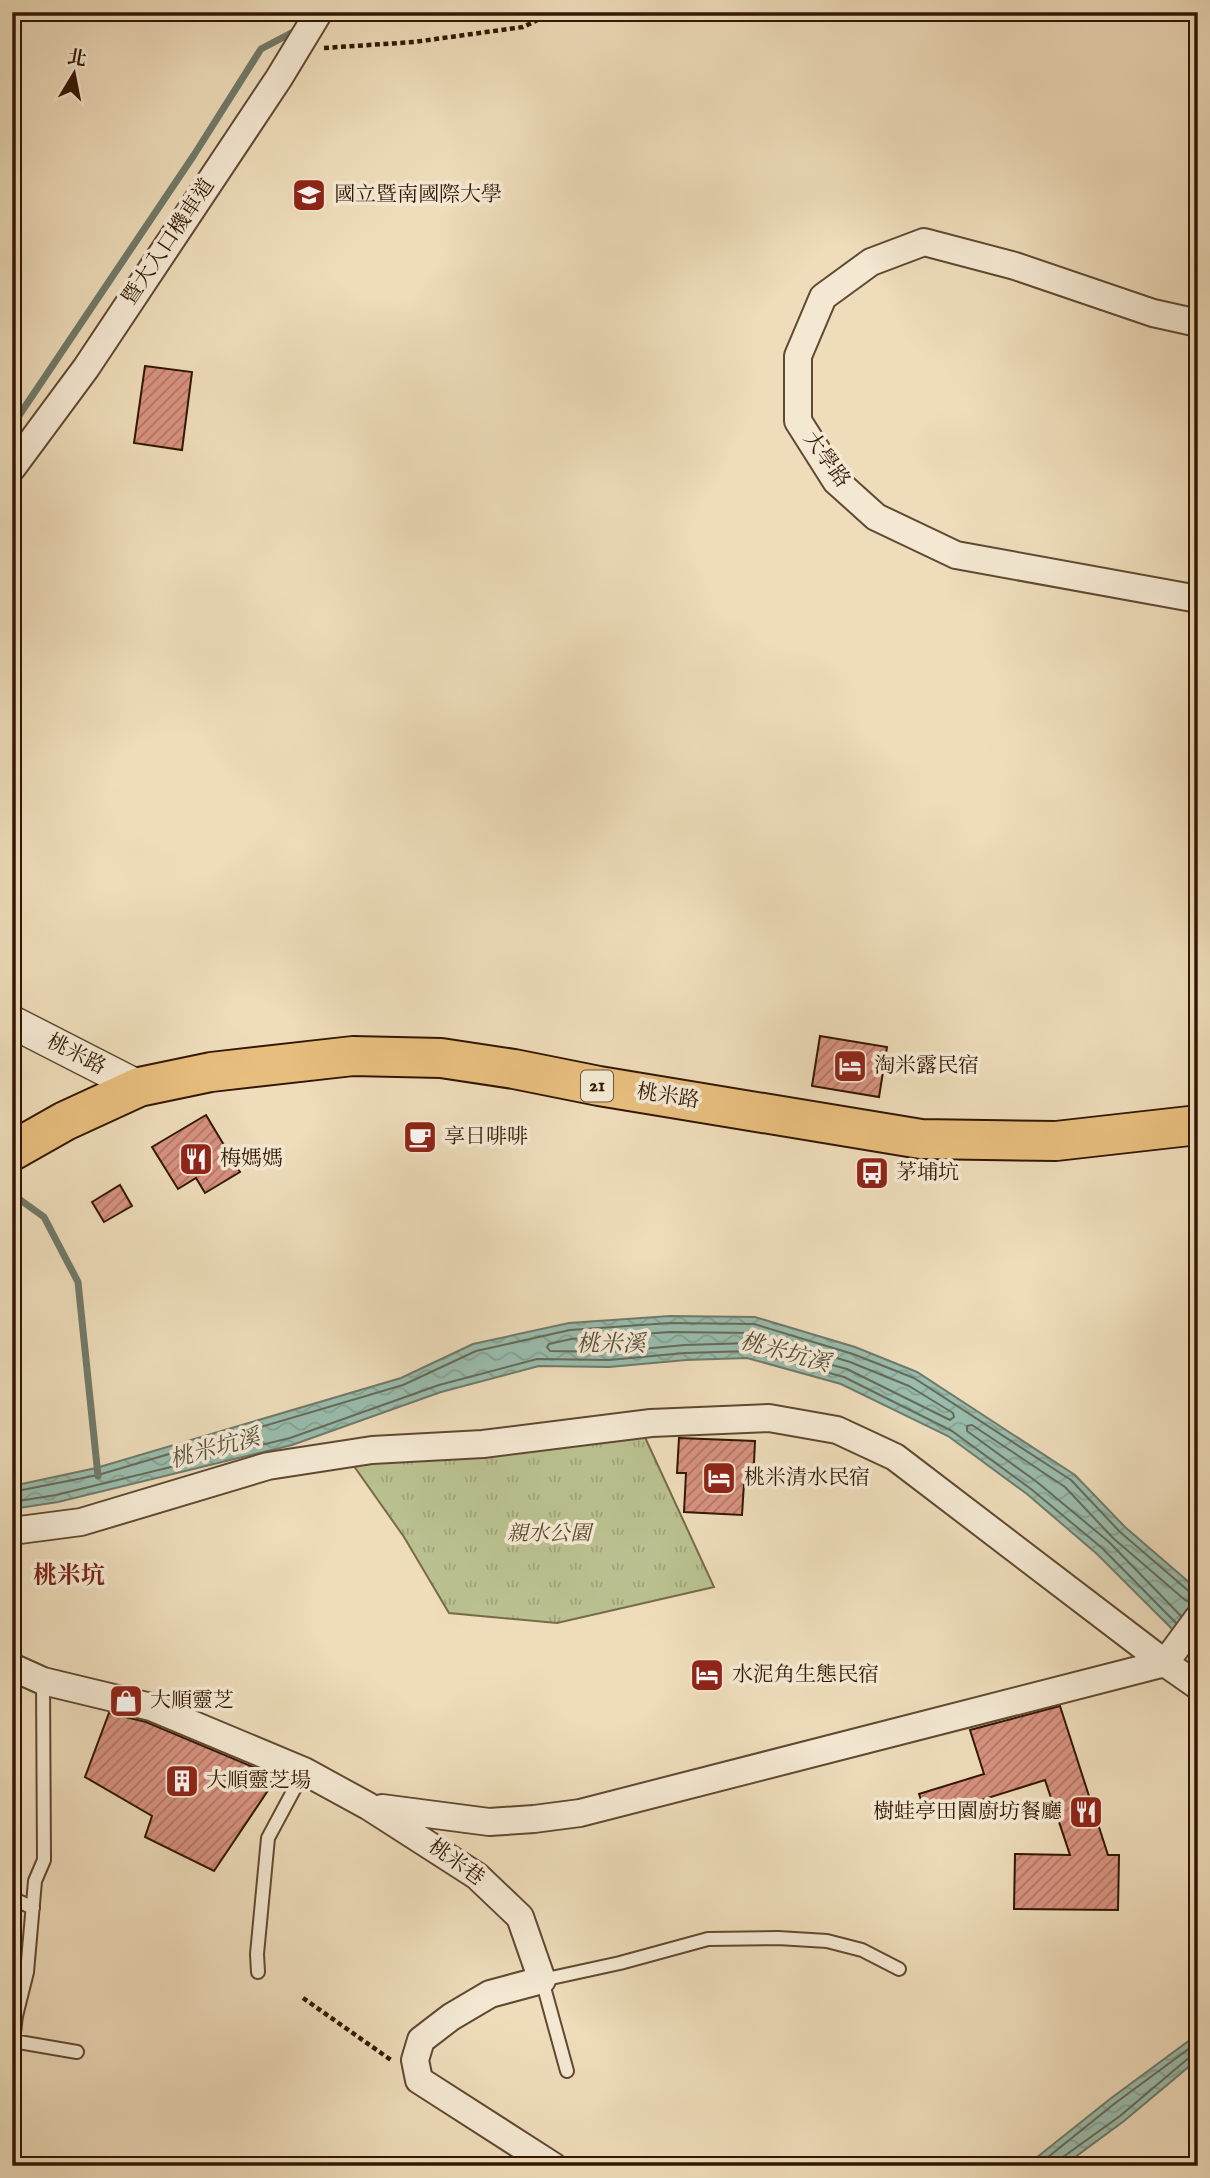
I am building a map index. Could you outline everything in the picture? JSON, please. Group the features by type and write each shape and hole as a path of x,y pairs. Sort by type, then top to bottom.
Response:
{"main road":[{"name":"桃米路","path":"12,1152 65,1121 139,1087 211,1072 353,1056 441,1058 921,1139 1056,1141 1198,1125"}],"street":[{"name":"暨大入口機車道","path":"12,468 86,368 319,12"},
{"name":"大學路","path":"1198,323 1153,313 1015,266 924,242 871,262 822,297 798,356 798,421 836,481 876,517 956,555 1198,599"},
{"name":"桃米路","path":"12,1022 139,1087"},
{"path":"12,1531 81,1522 268,1466 359,1452 483,1444 651,1423 769,1418 837,1430 895,1457 1169,1656 1198,1686"},
{"path":"368,1806 489,1822 580,1813 1169,1656 1198,1618"},
{"name":"桃米巷","path":"12,1667 43,1681 151,1707 304,1771 368,1806 477,1876 520,1917 542,1980"},
{"path":"542,1980 490,1994 451,2017 421,2040 415,2060 419,2080 553,2166"}],"lane":[{"path":"43,1681 44,1860 34,1881 27,1972 16,2015 13,2041 77,2052"},
{"path":"258,1972 257,1954 268,1838 304,1771"},
{"path":"12,1898 33,1908"},
{"path":"567,2071 542,1980 620,1963 708,1939 778,1938 827,1941 862,1950 899,1969"}],"path":[{"path":"296,50 414,42 523,27 554,12"},
{"path":"303,1997 419,2080"}],"green space":[{"name":"親水公園","path":"643,1433 714,1587 557,1623 449,1613 404,1537 349,1459"}],"water":[{"name":"桃米溪","path":"670,1316 755,1317 855,1347 917,1372 1075,1475 1125,1527 1198,1590 1198,1652 1097,1554 1027,1494 948,1436 841,1384 747,1358 609,1367 539,1366 441,1392 292,1445 58,1502 12,1509 12,1486 96,1468 401,1378 473,1344 569,1323"},
{"path":"1198,2034 1198,2059 1124,2121 1063,2166 1026,2166 1110,2099"}],"building":[{"path":"145,366 192,372 182,450 134,443"},
{"name":"淘米露民宿","path":"820,1036 887,1047 879,1097 812,1086"},
{"name":"梅媽媽","path":"206,1115 240,1172 205,1193 196,1178 178,1189 152,1147"},
{"path":"120,1185 132,1206 104,1222 92,1202"},
{"name":"桃米清水民宿","path":"679,1438 755,1441 753,1484 744,1483 742,1515 684,1512 686,1473 677,1473"},
{"path":"1060,1706 1108,1855 1119,1855 1118,1910 1014,1909 1015,1854 1070,1855 1045,1780 927,1817 919,1794 984,1774 970,1730"},
{"name":"大順靈芝場","path":"109,1713 146,1722 272,1775 271,1786 214,1871 145,1837 152,1816 85,1777"}],"waterway":[{"path":"12,426 194,155 261,49 297,30"},
{"path":"12,1194 44,1217 78,1282 98,1476"}],"place":[{"name":"國立暨南國際大學","path":"309,195"},
{"name":"淘米露民宿","path":"850,1066"},
{"name":"享日啡啡","path":"420,1137"},
{"name":"梅媽媽","path":"196,1159"},
{"name":"茅埔坑","path":"872,1173"},
{"name":"桃米清水民宿","path":"719,1478"},
{"name":"水泥角生態民宿","path":"707,1675"},
{"name":"大順靈芝","path":"126,1701"},
{"name":"大順靈芝場","path":"182,1781"},
{"name":"樹蛙亭田園廚坊餐廳","path":"1086,1812"}],"district":[{"name":"桃米坑","path":"69,1576"}],"water label":[{"name":"桃米坑溪","path":"785,1353"},
{"name":"桃米坑溪","path":"215,1449"}]}
